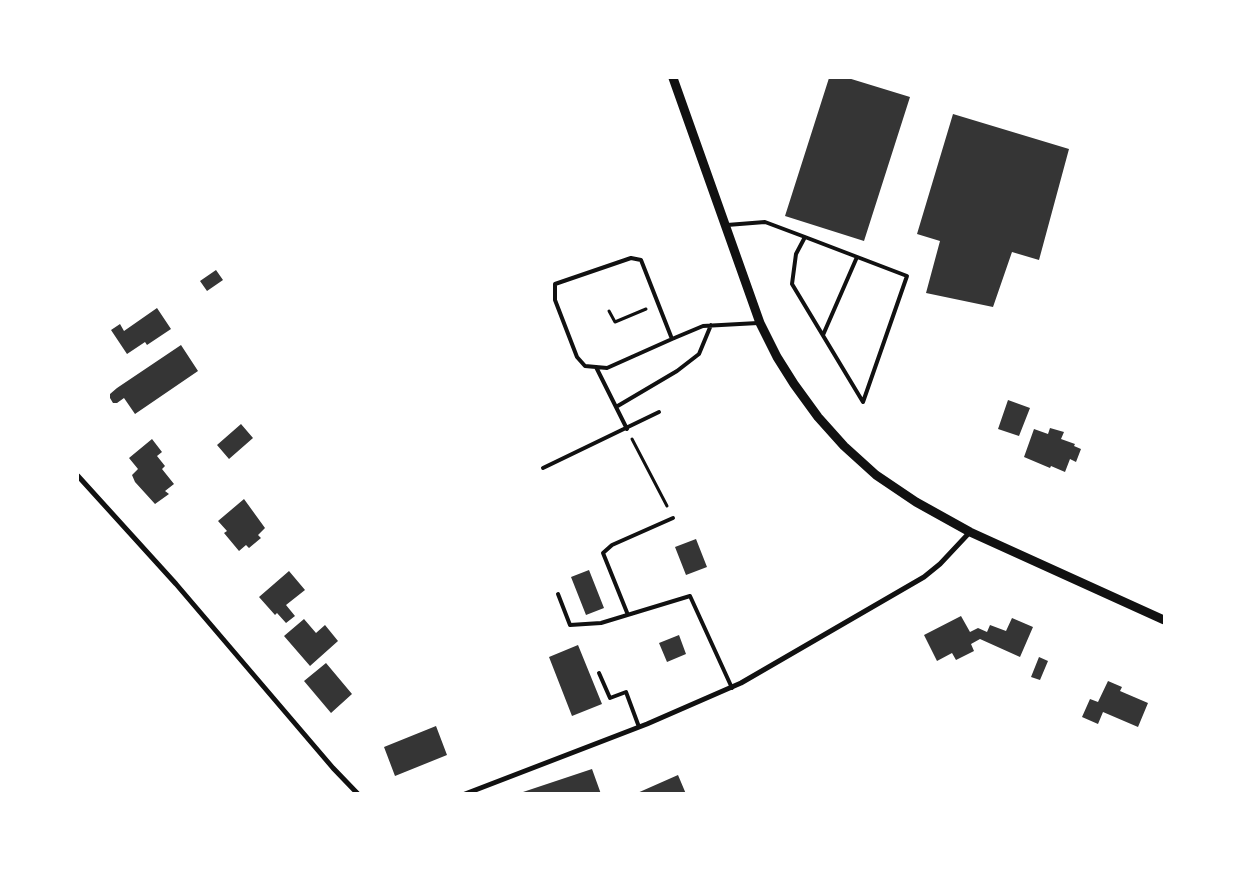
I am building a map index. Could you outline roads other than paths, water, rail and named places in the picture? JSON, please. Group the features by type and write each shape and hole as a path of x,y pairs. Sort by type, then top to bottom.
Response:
{"street":[{"path":"673,78 760,323 777,357 794,384 818,417 844,446 876,475 916,502 970,532 1164,620"},
{"path":"78,476 176,584 333,768 358,794"},
{"path":"465,794 639,727 732,688 787,658 924,577 940,564 970,532"}],"lane":[{"path":"724,225 765,222 805,237 907,276 863,402 792,284 796,254 805,237"},
{"path":"823,335 857,257"},
{"path":"672,339 641,260 630,258 555,284 555,300 577,357 585,366 607,368 703,326 760,323"},
{"path":"616,407 677,371 699,354 711,325"},
{"path":"596,367 627,429"},
{"path":"543,468 659,412"},
{"path":"628,615 603,553 612,545 673,518"},
{"path":"558,594 570,625 601,623 690,596 732,688"},
{"path":"599,673 610,698 626,692 639,727"}]}
